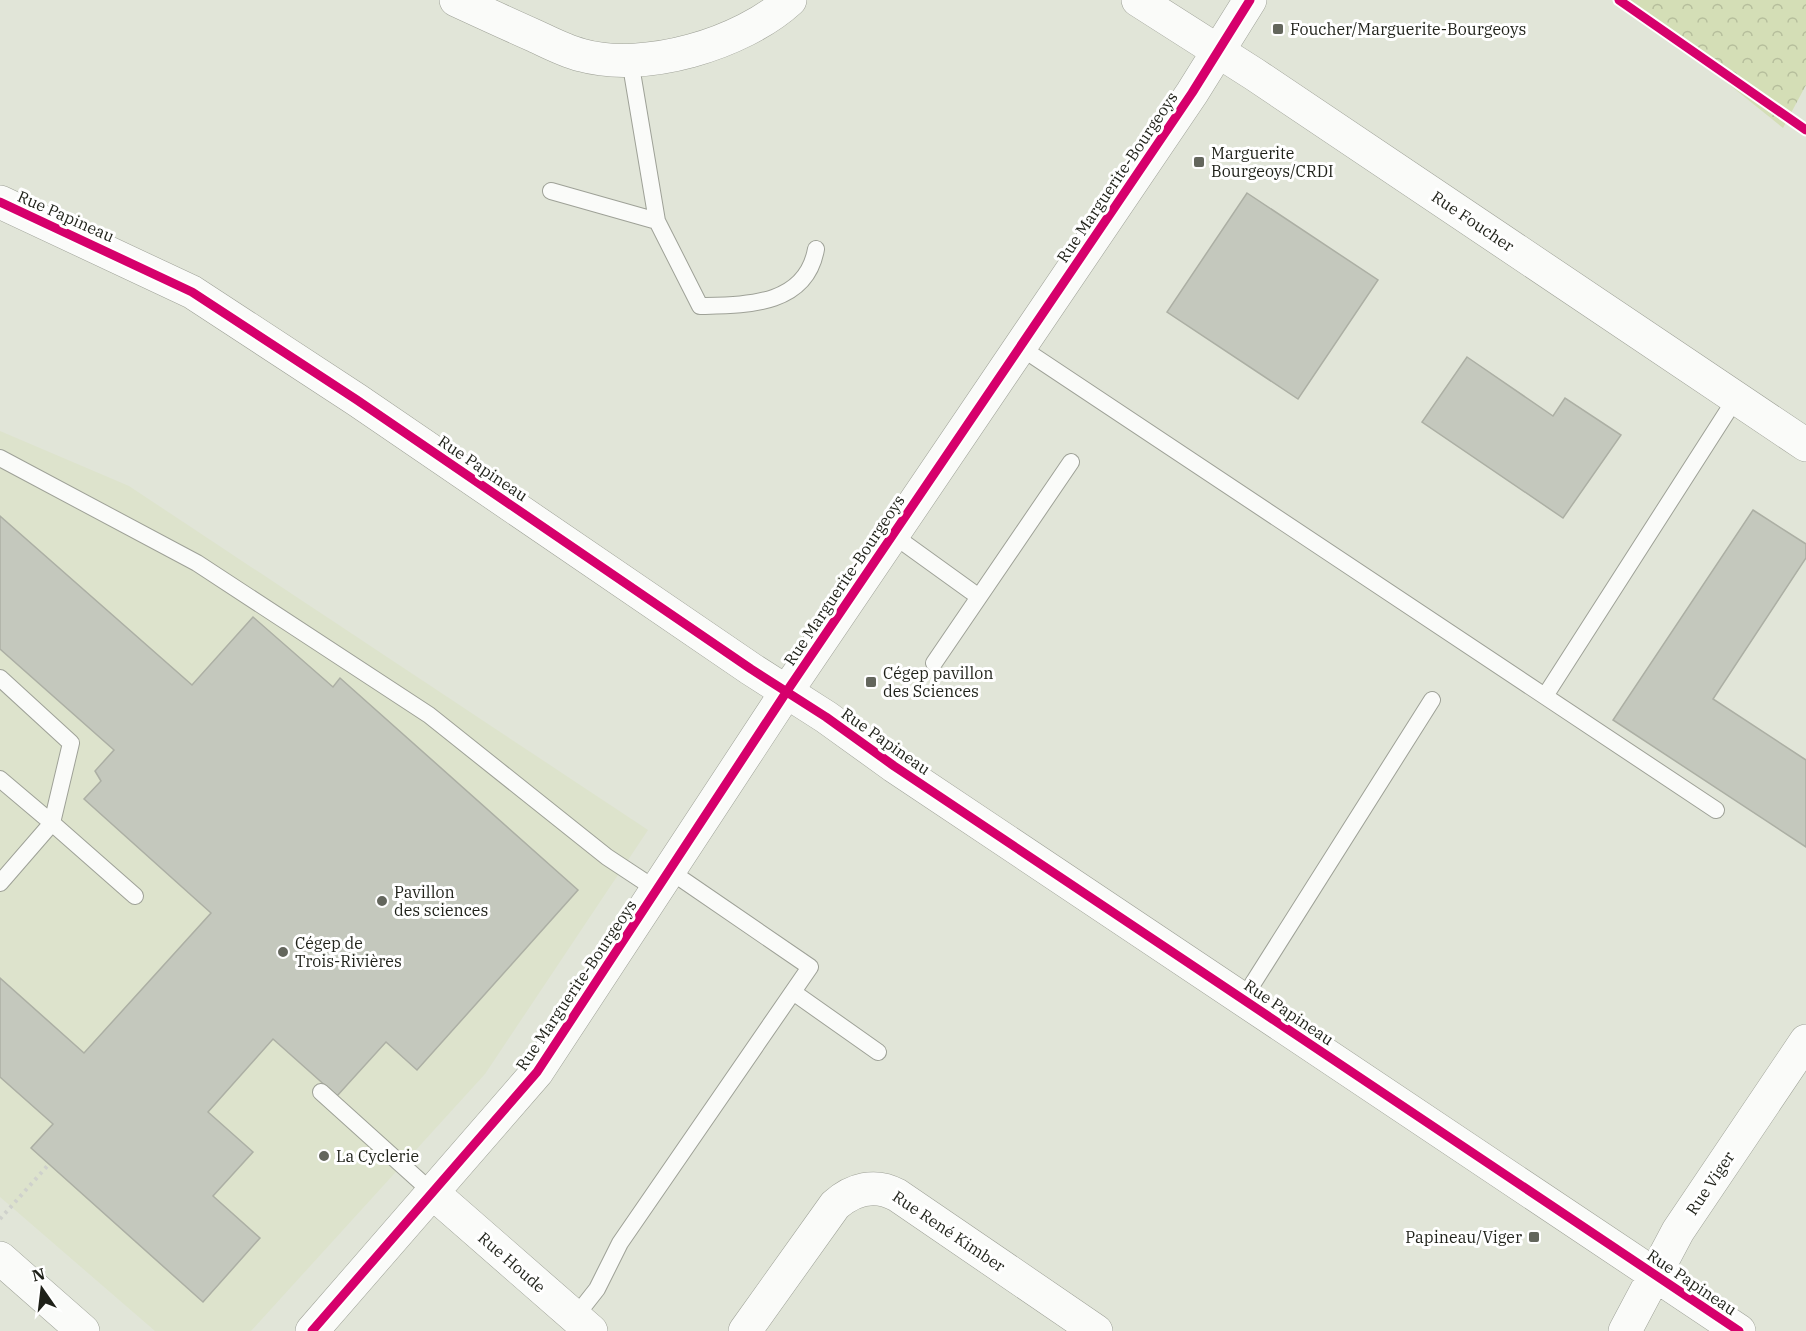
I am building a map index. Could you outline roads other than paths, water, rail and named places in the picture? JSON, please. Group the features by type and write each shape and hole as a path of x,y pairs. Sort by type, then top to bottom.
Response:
{"street":[{"path":"456,0 570,52 597,58 630,60 666,56 717,42 766,19 790,0"},
{"name":"Rue Foucher","path":"1138,0 1806,445"},
{"name":"Rue Marguerite-Bourgeoys","path":"312,1331 537,1072 787,692 1192,93 1250,0"},
{"name":"Rue Papineau","path":"0,202 192,292 357,400 894,766 1739,1331"},
{"name":"Rue Viger","path":"1625,1331 1678,1231 1806,1041"},
{"name":"Rue René Kimber","path":"745,1331 836,1205 849,1194 874,1188 897,1195 1096,1331"},
{"name":"Rue Houde","path":"433,1193 583,1324"},
{"path":"0,1258 83,1331"}],"lane":[{"path":"630,60 657,221 700,306 743,306 773,300 795,287 814,265 816,249"},
{"path":"551,191 657,221"},
{"path":"1020,347 1716,810"},
{"path":"1545,696 1736,398"},
{"path":"0,459 197,563 429,715 607,856 663,880 810,967 620,1243 597,1289 583,1324"},
{"path":"934,663 1071,462"},
{"path":"893,535 979,597"},
{"path":"0,678 71,743 52,824 0,883"},
{"path":"1243,999 1432,700"},
{"path":"0,779 135,896"},
{"path":"793,992 878,1052"},
{"path":"321,1092 433,1193"}],"place":[{"name":"Foucher/Marguerite-Bourgeoys","path":"1278,29"},
{"name":"Marguerite Bourgeoys/CRDI","path":"1199,162"},
{"name":"Cégep pavillon des Sciences","path":"871,682"},
{"name":"Pavillon des sciences","path":"382,901"},
{"name":"Cégep de Trois-Rivières","path":"283,952"},
{"name":"La Cyclerie","path":"324,1156"},
{"name":"Papineau/Viger","path":"1534,1237"}]}
